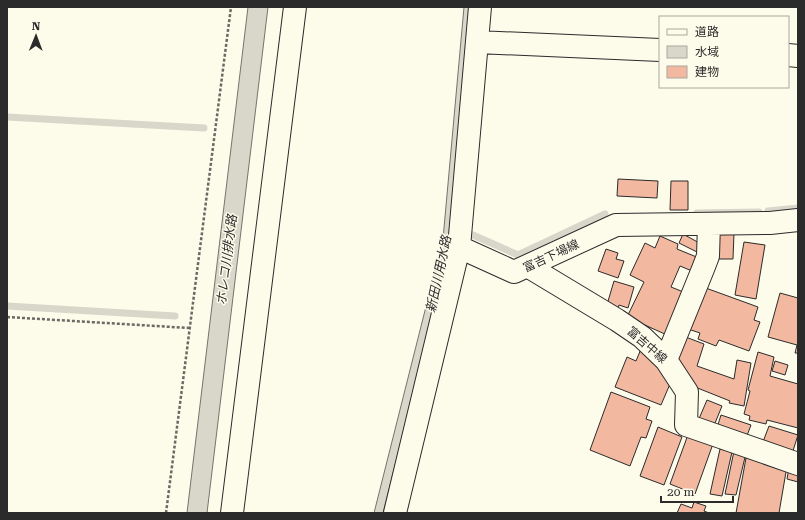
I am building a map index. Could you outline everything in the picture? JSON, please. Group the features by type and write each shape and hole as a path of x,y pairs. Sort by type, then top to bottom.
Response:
{"street":[{"path":"232,513 296,7"},
{"path":"395,513 459,248 480,7"},
{"path":"477,42 659,50"},
{"name":"富吉下場線","path":"459,248 514,272 529,267 616,225 770,223 798,220"},
{"path":"666,360 704,269 708,256 709,224"},
{"name":"富吉中線","path":"529,267 617,320 642,337 666,360 687,392 686,425 797,460"}],"path":[{"path":"166,513 231,7"},
{"path":"7,317 189,328"}],"water":[{"name":"ホレコ川排水路","path":"248,7 268,7 207,513 187,513"},
{"name":"新田川用水路","path":"464,7 473,7 452,239 383,513 374,513 443,239"}],"building":[{"path":"618,179 658,181 657,198 617,196"},
{"path":"671,181 688,181 688,210 670,210"},
{"path":"714,232 734,233 733,259 713,259"},
{"path":"683,234 703,245 699,253 679,243"},
{"path":"660,236 678,244 677,249 699,258 692,271 680,266 671,287 686,293 667,335 627,317 644,282 630,275 645,243 655,248"},
{"path":"744,242 765,245 756,299 735,295"},
{"path":"606,249 618,253 616,259 624,261 618,278 598,271"},
{"path":"614,281 634,287 628,308 619,305 617,313 606,308"},
{"path":"703,287 758,307 754,320 760,322 749,351 719,340 716,346 698,339 700,333 688,329"},
{"path":"780,293 798,298 798,353 795,353 797,345 768,337"},
{"path":"683,336 704,344 697,366 734,379 737,360 751,363 744,406 729,403 730,401 690,385 673,362"},
{"path":"643,344 659,359 656,366 673,377 661,405 615,387 627,357 636,361"},
{"path":"758,352 774,357 770,376 798,384 798,428 767,420 766,424 749,420 750,416 744,414 750,391 748,390"},
{"path":"775,361 788,365 785,375 772,371"},
{"path":"611,392 650,407 646,419 652,421 646,438 641,437 630,466 590,450"},
{"path":"707,400 722,406 713,428 698,421"},
{"path":"721,415 751,425 745,441 716,431"},
{"path":"769,426 798,435 791,457 761,447"},
{"path":"658,427 682,437 664,485 640,476"},
{"path":"689,432 714,441 695,494 670,484"},
{"path":"720,449 732,452 722,496 710,494"},
{"path":"734,451 746,453 736,495 725,494"},
{"path":"746,458 787,466 779,513 736,513"},
{"path":"789,468 798,470 798,482 787,479"},
{"path":"694,502 706,506 704,511 709,513 677,513 681,504 692,508"}],"waterway":[{"path":"7,117 204,128"},
{"path":"768,211 798,208"},
{"path":"697,213 759,212"},
{"path":"473,235 518,255 605,214"},
{"path":"7,306 175,316"}]}
